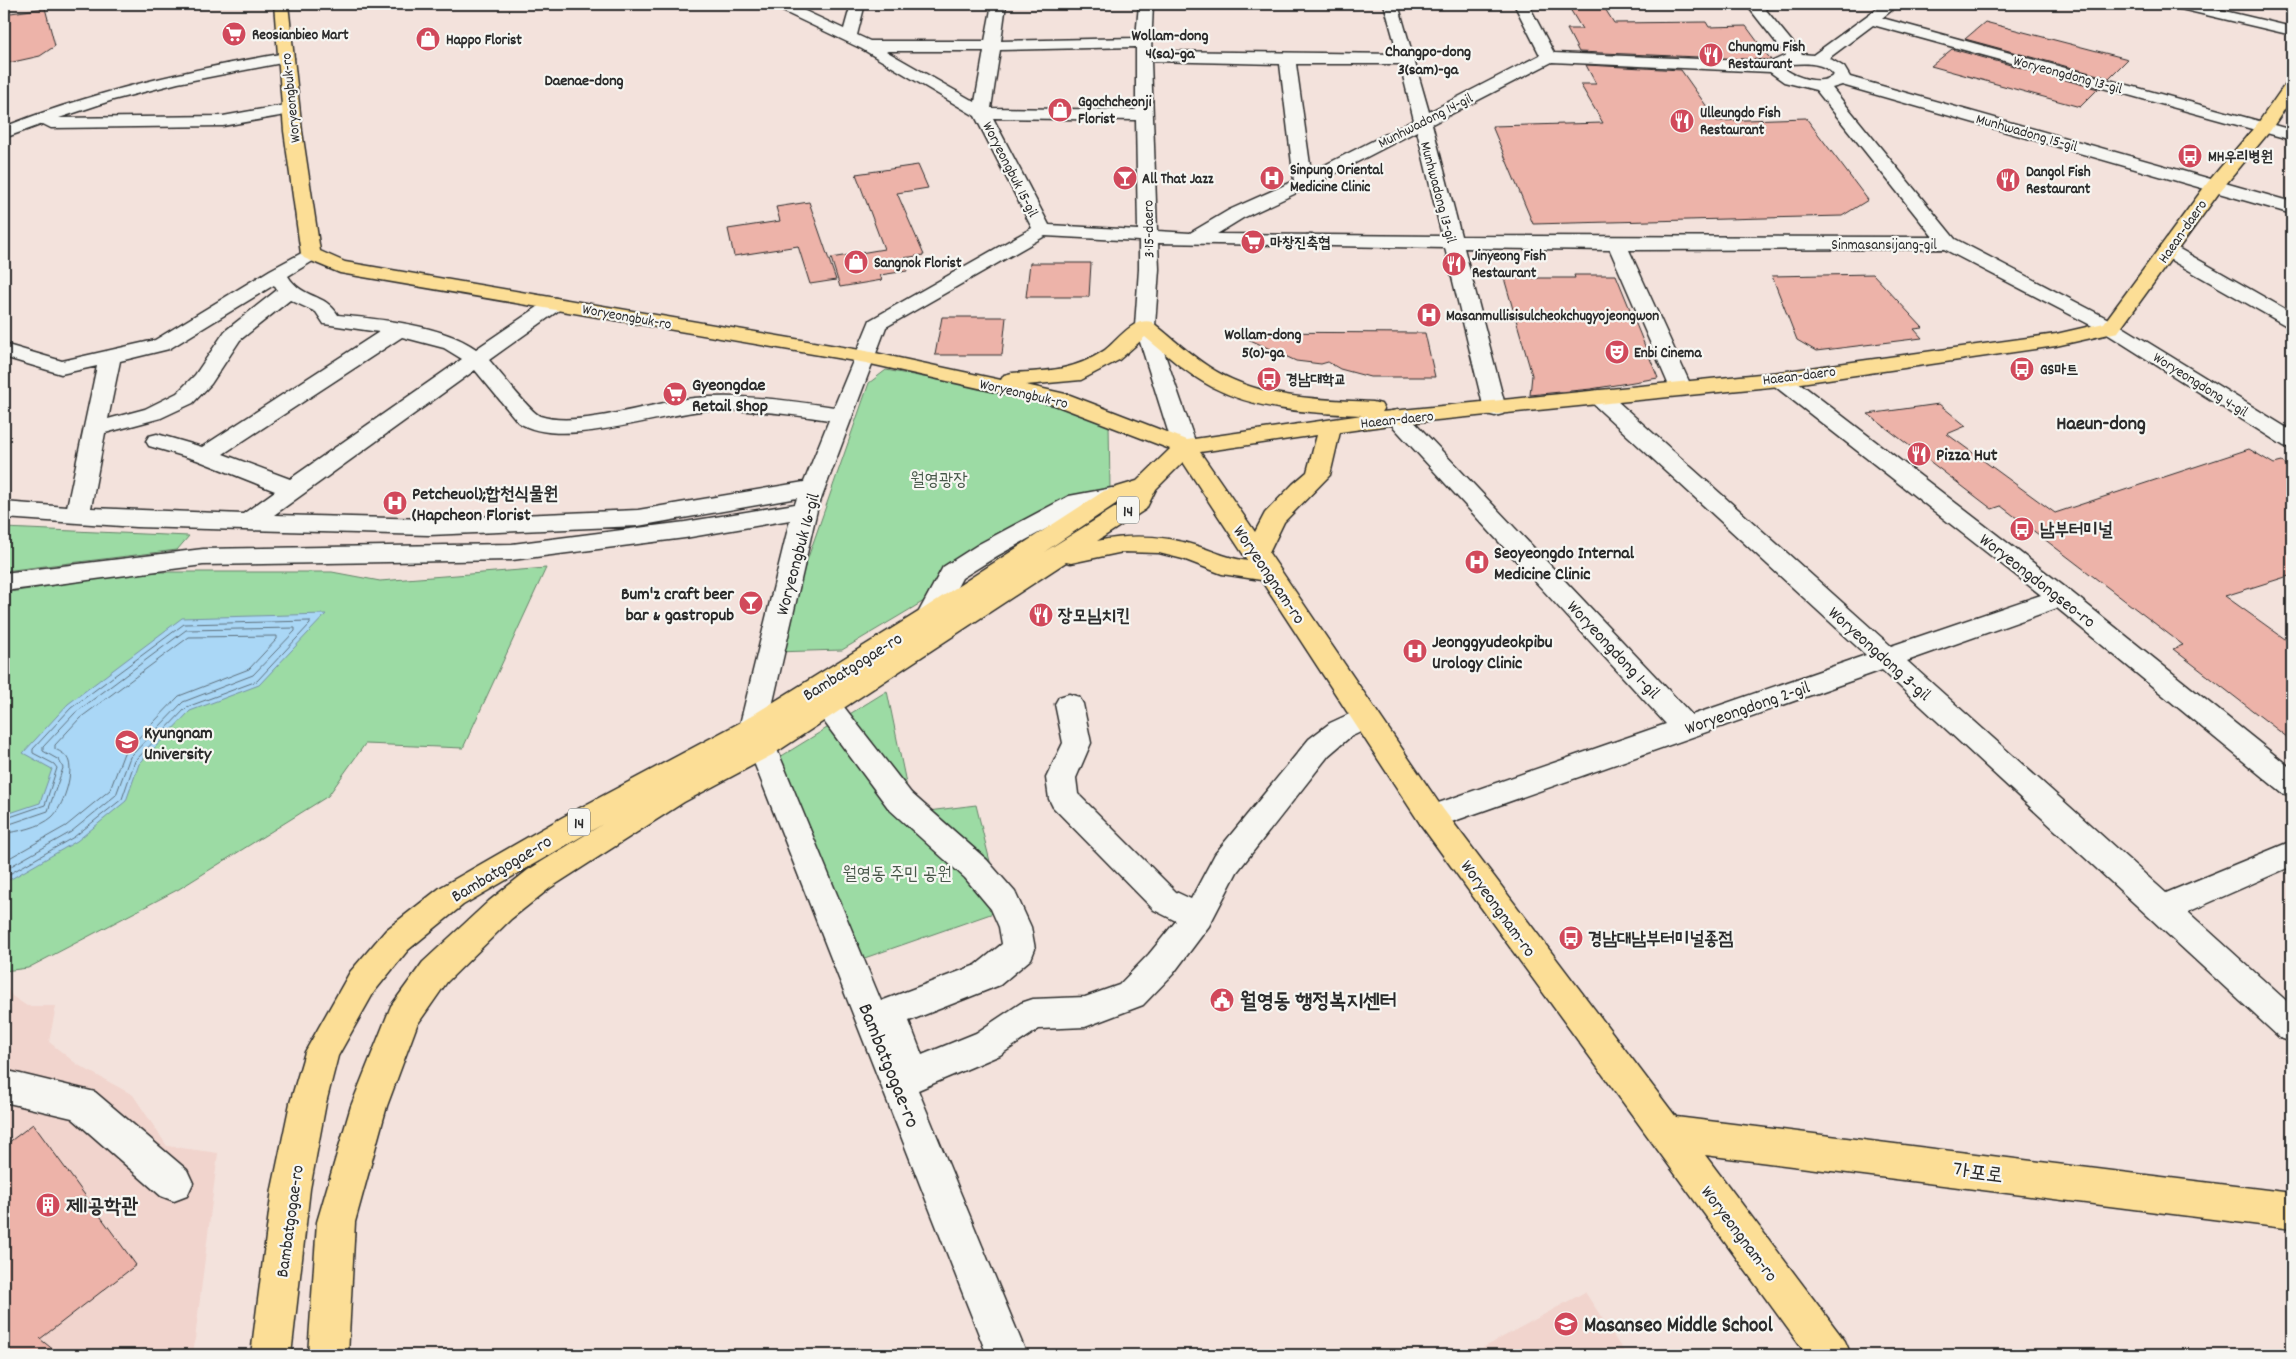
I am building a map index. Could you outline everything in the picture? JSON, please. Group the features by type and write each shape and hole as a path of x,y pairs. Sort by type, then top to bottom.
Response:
{"main road":[{"name":"Woryeongbuk-ro","path":"280,4 290,109 311,254 340,267 866,357 1062,400 1185,447"},
{"name":"Haean-daero","path":"1185,447 1397,417 1495,409 1599,396 1780,379 2056,340 2111,328 2169,251 2214,186 2264,127 2292,86"},
{"path":"973,381 1073,375 1111,355 1145,326 1203,373 1250,394 1315,406 1447,413"},
{"path":"1055,558 1123,544 1159,545 1190,552 1222,566 1263,563 1274,519 1301,489 1318,475 1330,427"},
{"name":"Bambatgogae-ro","path":"271,1355 292,1189 308,1103 322,1052 336,1026 377,962 397,940 452,896 574,825 827,706 1137,504 1145,486 1185,447"},
{"name":"Woryeongnam-ro","path":"1185,447 1432,817 1665,1133 1832,1355"},
{"name":"Bambatgogae-ro","path":"328,1355 336,1222 369,1106 403,1017 435,972 500,910 539,878 674,794 758,738 929,617 1112,496 1145,486"},
{"name":"가포로","path":"1665,1133 2292,1211"}],"street":[{"name":"Woryeongbuk 15-gil","path":"779,4 867,46 982,113 1042,230 877,324 866,357"},
{"path":"849,37 858,4"},
{"path":"999,4 982,113 1144,115"},
{"name":"3·15-daero","path":"1146,4 1143,49 1148,235 1145,326 1185,447"},
{"name":"Munhwadong 13-gil","path":"1391,4 1407,59 1421,122 1495,409"},
{"path":"1521,4 1549,57 1776,66 1783,61 1797,58 1816,60 1837,69 1842,76 1840,79 1821,84 1802,83 1786,77 1777,70 1776,66"},
{"path":"1752,4 1797,58"},
{"path":"1816,60 1892,4"},
{"path":"2177,4 2292,31"},
{"name":"Woryeongdong 13-gil","path":"1871,20 2292,134"},
{"path":"867,46 1143,49 1289,59 1407,59"},
{"name":"Munhwadong 14-gil","path":"1194,240 1236,214 1303,183 1549,57"},
{"path":"4,133 62,110 227,67 286,58"},
{"path":"1289,59 1303,183"},
{"name":"Munhwadong 15-gil","path":"1840,79 2292,208"},
{"name":"Sinmasansijang-gil","path":"1821,84 1948,244"},
{"path":"32,121 53,123 223,121 290,109"},
{"name":"Sinmasansijang-gil","path":"1042,230 1148,235 1194,240 1617,244 1948,244"},
{"path":"1617,244 1681,388"},
{"name":"Woryeongdong 4-gil","path":"1948,244 2111,328 2292,441"},
{"path":"2169,251 2292,321"},
{"path":"95,428 159,412 185,398 204,382 226,344 311,254"},
{"path":"2202,270 2292,298"},
{"path":"282,283 324,308 331,320 362,323 444,342 464,351 532,422 562,427 692,405 726,403 843,415"},
{"path":"4,350 61,368 162,345 282,283"},
{"path":"248,522 555,304"},
{"path":"205,455 396,331"},
{"path":"78,515 110,356"},
{"name":"Woryeongbuk 16-gil","path":"758,738 810,499 866,357"},
{"name":"Woryeongdongseo-ro","path":"1780,379 2062,597 2292,785"},
{"name":"Woryeongdong 3-gil","path":"1599,396 2292,1027"},
{"name":"Woryeongdong 1-gil","path":"1397,417 1687,728"},
{"path":"157,441 205,455 293,489"},
{"path":"4,510 136,519 429,527 638,518 810,499"},
{"path":"4,583 203,557 512,552 686,530 810,499"},
{"name":"Woryeongdong 2-gil","path":"1432,817 2062,597"},
{"path":"1069,704 1077,743 1061,778 1064,799 1165,901 1198,917"},
{"path":"827,706 900,801 976,869 1004,901 1015,927 1019,949 988,975 889,1013 913,1076 988,1044 1033,1014 1085,1012 1131,994 1161,964 1198,917 1226,863 1312,754 1340,730 1366,718"},
{"name":"Bambatgogae-ro","path":"758,738 1007,1355"},
{"path":"2162,909 2292,853"},
{"path":"4,1086 82,1104 174,1184"}],"shaded area":[{"path":"4,972 5,983 12,996 27,1006 56,1006 49,1042 78,1065 133,1095 167,1146 218,1153 193,1355 4,1355"},
{"name":"Masanseo Middle School","path":"1585,1292 1626,1355 1470,1355"}],"green space":[{"name":"월영광장","path":"886,370 1036,398 1109,424 1110,490 842,650 775,652 869,383"},
{"path":"4,528 189,536 177,550 4,571"},
{"name":"Kyungnam University","path":"546,568 463,748 365,744 328,796 179,889 28,968 4,971 4,593 141,572 332,572 380,581"},
{"name":"월영동 주민 공원","path":"887,691 907,788 928,811 976,805 1002,910 856,961 780,757"}],"water":[{"path":"326,614 259,685 190,711 139,764 126,801 77,841 4,883 4,815 40,803 52,769 23,753 68,704 182,618"}],"building":[{"path":"1567,4 1602,4 1614,23 1706,22 1709,27 1746,26 1771,60 1579,52 1567,29 1582,29"},
{"path":"45,8 55,46 40,56 4,64 4,14"},
{"path":"1985,22 2128,59 2109,78 1965,39"},
{"path":"1952,49 2098,89 2080,107 1931,66"},
{"path":"1586,65 1681,70 1717,121 1806,118 1868,200 1842,216 1533,224 1492,126 1603,123 1580,84 1596,84"},
{"path":"918,165 928,188 897,193 924,255 903,258 907,271 880,275 882,280 840,287 831,258 884,249 856,174"},
{"path":"809,202 836,280 810,284 798,246 734,256 728,229 780,221 776,207"},
{"path":"1030,263 1091,263 1089,297 1026,297"},
{"path":"1873,274 1923,328 1914,329 1922,338 1816,351 1797,340 1772,276"},
{"path":"1574,275 1616,275 1658,378 1591,389 1530,395 1532,375 1504,278 1575,278"},
{"path":"942,317 1006,317 1002,355 935,355"},
{"path":"1233,332 1425,333 1435,377 1370,377 1340,369 1328,362 1321,364 1296,361"},
{"path":"1939,404 1966,426 1947,434 2055,513 2249,449 2274,464 2282,462 2292,469 2292,575 2225,596 2292,644 2292,741 2173,649 2183,645 2001,506 1992,509 1868,414"},
{"name":"제1공학관","path":"33,1124 136,1265 40,1339 60,1355 4,1355 4,1146"}],"place":[{"name":"Reosianbieo Mart","path":"234,34"},
{"name":"Happo Florist","path":"428,39"},
{"name":"Chungmu Fish Restaurant","path":"1711,55"},
{"name":"Ggochcheonji Florist","path":"1060,110"},
{"name":"Ulleungdo Fish Restaurant","path":"1682,121"},
{"name":"MH우리병원","path":"2190,156"},
{"name":"All That Jazz","path":"1125,178"},
{"name":"Sinpung Oriental Medicine Clinic","path":"1272,178"},
{"name":"Dangol Fish Restaurant","path":"2008,180"},
{"name":"마창진축협","path":"1253,242"},
{"name":"Sangnok Florist","path":"856,262"},
{"name":"Jinyeong Fish Restaurant","path":"1454,264"},
{"name":"Masanmullisisulcheokchugyojeongwon","path":"1429,315"},
{"name":"Enbi Cinema","path":"1617,352"},
{"name":"GS마트","path":"2022,369"},
{"name":"경남대학교","path":"1269,379"},
{"name":"Gyeongdae Retail Shop","path":"675,394"},
{"name":"Pizza Hut","path":"1919,454"},
{"name":"Petcheuol);합천식물원 (Hapcheon Florist","path":"395,503"},
{"name":"남부터미널","path":"2022,529"},
{"name":"Seoyeongdo Internal Medicine Clinic","path":"1477,562"},
{"name":"Bum'z craft beer bar & gastropub","path":"751,603"},
{"name":"장모님치킨","path":"1041,615"},
{"name":"Jeonggyudeokpibu Urology Clinic","path":"1415,651"},
{"name":"Kyungnam University","path":"127,742"},
{"name":"경남대남부터미널종점","path":"1571,938"},
{"name":"월영동 행정복지센터","path":"1222,1000"},
{"name":"제1공학관","path":"48,1205"},
{"name":"Masanseo Middle School","path":"1566,1324"}],"district":[{"name":"Wollam-dong 4(sa)-ga","path":"1170,43"},
{"name":"Changpo-dong 3(sam)-ga","path":"1428,59"},
{"name":"Daenae-dong","path":"584,79"},
{"name":"Wollam-dong 5(o)-ga","path":"1263,342"},
{"name":"Haeun-dong","path":"2101,422"}]}
